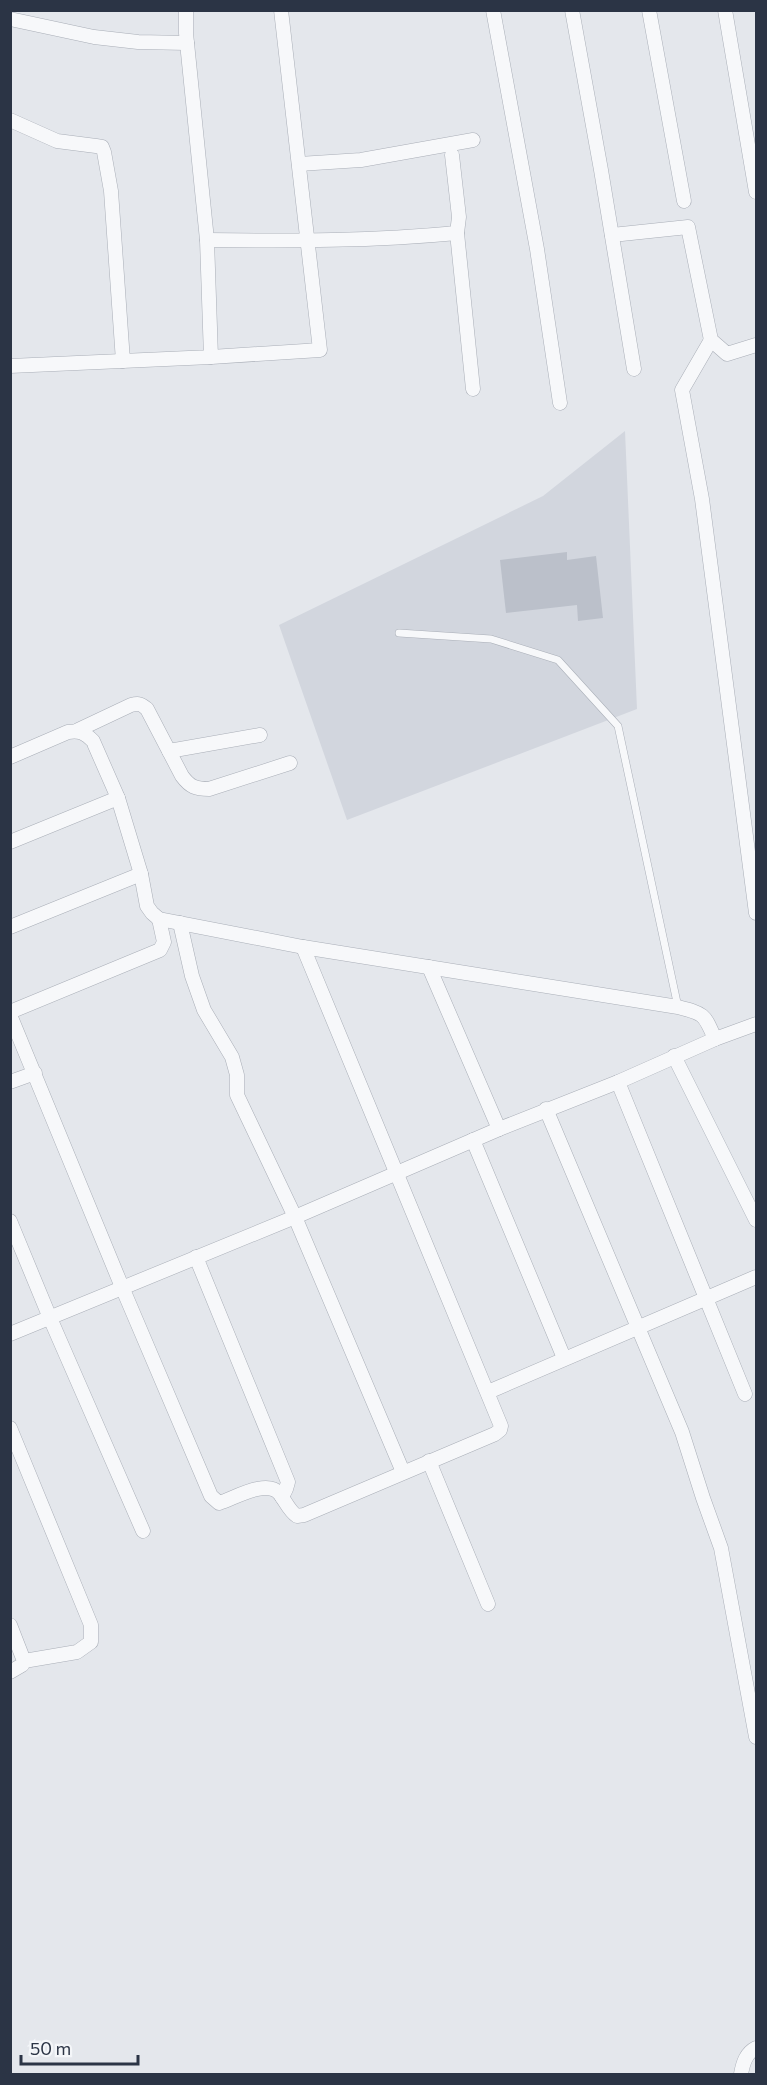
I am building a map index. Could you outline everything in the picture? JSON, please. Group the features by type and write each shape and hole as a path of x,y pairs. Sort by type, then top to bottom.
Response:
{"street":[{"path":"186,10 187,43 207,240 211,357"},
{"path":"10,366 320,350 281,10"},
{"path":"493,10 537,249 560,403"},
{"path":"572,10 634,369"},
{"path":"649,10 684,201"},
{"path":"725,10 756,192"},
{"path":"10,19 94,37 138,42 187,43"},
{"path":"10,120 57,141 102,147 113,212 123,361"},
{"path":"299,164 361,160 473,140"},
{"path":"453,155 459,217 457,233 473,389"},
{"path":"612,235 688,227 711,340 727,354 756,345"},
{"path":"207,240 309,242 457,233"},
{"path":"711,340 682,390 702,499 756,913"},
{"path":"10,757 138,703 147,709 189,786 209,789 290,763"},
{"path":"78,730 93,741 118,798 141,874 147,906 159,919 303,946 678,1007 700,1012 706,1019 715,1039"},
{"path":"169,751 260,735"},
{"path":"10,842 118,798"},
{"path":"10,927 141,874"},
{"path":"159,919 164,942 160,951 10,1013 122,1287 214,1500 219,1503 262,1487 274,1489 297,1516 304,1515 500,1430 501,1426 398,1171 303,946"},
{"path":"180,923 192,976 204,1010 232,1058 237,1075 237,1095 295,1217 403,1472"},
{"path":"429,967 499,1129"},
{"path":"10,1334 295,1217 546,1109 618,1082 674,1056 756,1024"},
{"path":"674,1056 756,1220"},
{"path":"10,1082 35,1072"},
{"path":"618,1082 745,1394"},
{"path":"546,1109 682,1432 721,1548 756,1737"},
{"path":"473,1140 564,1358"},
{"path":"10,1221 143,1531"},
{"path":"196,1257 288,1482 282,1497"},
{"path":"488,1392 756,1277"},
{"path":"10,1428 91,1625 91,1642 77,1652 24,1661 22,1665 10,1672"},
{"path":"429,1461 488,1604"},
{"path":"10,1625 24,1661"},
{"path":"741,2074 743,2062 756,2048"}],"lane":[{"path":"399,633 491,639 558,660 618,726 678,1007"}],"shaded area":[{"path":"625,431 637,709 347,820 279,625 543,496"}],"building":[{"path":"567,552 567,560 596,556 603,618 578,621 577,605 506,613 500,560"}]}
